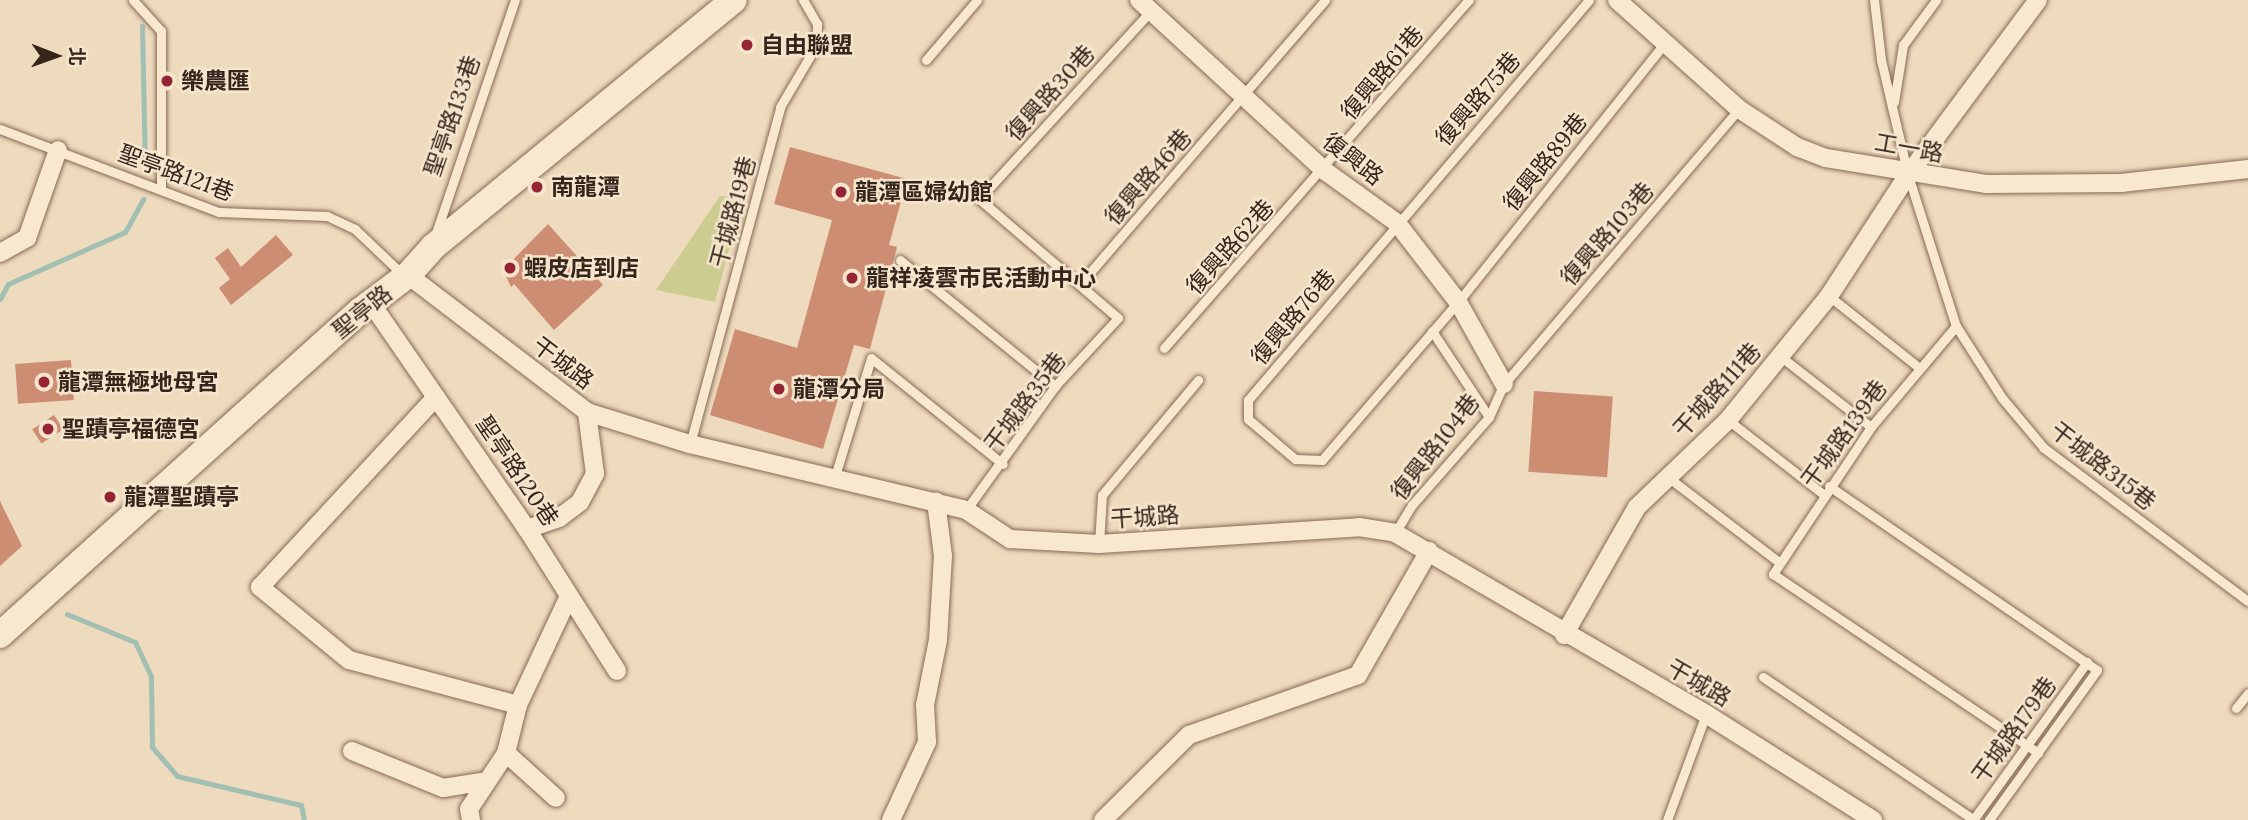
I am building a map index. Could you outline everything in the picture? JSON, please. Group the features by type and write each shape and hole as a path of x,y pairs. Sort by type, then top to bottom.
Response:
{"street":[{"name":"聖亭路","path":"0,635 371,303 408,275 433,247 734,0"},
{"name":"工一路","path":"1617,0 1663,46 1739,109 1797,148 1908,175 1987,184 2122,183 2248,169"},
{"name":"干城路111巷","path":"1564,635 1637,507 1728,420 1829,296 1908,175 2038,0"},
{"name":"復興路","path":"1144,7 1325,171 1397,223 1458,302 1504,384"},
{"path":"0,253 27,238 58,150"},
{"name":"干城路","path":"408,275 587,412 690,444 835,476 966,510 1010,539 1098,544 1359,527 1395,533 1429,551 1564,635 1706,714 1873,820"},
{"name":"聖亭路120巷","path":"371,303 527,528 617,671"},
{"path":"436,397 260,587 349,660 518,705"},
{"path":"527,528 570,510 595,474 587,412"},
{"path":"898,819 908,777 927,742 925,705 938,640 943,556 936,501"},
{"path":"1103,820 1189,735 1358,675 1429,551"},
{"path":"471,820 469,809 482,782 506,753 518,705 569,596"},
{"path":"352,751 443,788 482,782"},
{"path":"506,753 556,798"}],"lane":[{"path":"134,0 161,31 161,189"},
{"name":"聖亭路133巷","path":"433,247 442,202 515,0"},
{"name":"干城路19巷","path":"690,444 780,107 817,46 817,23 803,0"},
{"path":"926,60 977,0"},
{"name":"復興路46巷","path":"1080,284 1245,96 1325,0"},
{"name":"復興路61巷","path":"1325,171 1469,0"},
{"name":"復興路75巷","path":"1397,223 1589,0"},
{"name":"干城路315巷","path":"1874,0 1908,175 1956,326 2002,398 2044,448 2248,601"},
{"path":"1894,110 1903,45 1936,0"},
{"name":"復興路30巷","path":"1080,284 979,199 1144,7"},
{"name":"復興路89巷","path":"1432,331 1663,46"},
{"name":"復興路103巷","path":"1504,384 1739,109"},
{"name":"聖亭路121巷","path":"0,129 244,217 312,212 327,216 355,229 395,271 408,275"},
{"name":"復興路62巷","path":"1164,348 1325,171"},
{"name":"復興路76巷","path":"1397,223 1248,400 1248,419 1295,459 1322,460 1432,331"},
{"path":"900,260 1055,386"},
{"name":"干城路35巷","path":"966,510 1003,464 1055,386 1118,318 1080,284"},
{"path":"1829,296 1917,366"},
{"name":"干城路139巷","path":"1956,326 1917,366 1871,427 1826,490 1773,574 2027,744"},
{"path":"1432,331 1489,417"},
{"path":"1780,356 1871,427"},
{"path":"835,476 871,358 1003,464"},
{"path":"1098,544 1102,495 1198,380"},
{"name":"復興路104巷","path":"1395,533 1412,505 1489,417 1504,384"},
{"path":"1728,420 1826,490 2097,670 1989,820"},
{"path":"1669,478 1779,562"},
{"name":"干城路179巷","path":"1973,820 2087,662"},
{"path":"1763,677 1973,820"},
{"path":"2236,709 2248,693"},
{"path":"1667,820 1706,714"},
{"path":"2027,744 2038,753"}],"green space":[{"path":"720,196 743,198 715,302 656,290"}],"building":[{"path":"790,147 907,179 889,245 897,247 870,349 854,345 823,449 710,415 735,329 797,348 832,220 774,204"},
{"path":"548,224 603,285 554,330 514,284 511,287 503,270"},
{"path":"276,235 293,255 231,305 219,288 230,279 215,258 228,248 241,267"},
{"name":"龍潭無極地母宮","path":"71,360 74,400 18,404 15,364"},
{"path":"1534,391 1613,397 1607,477 1528,472"},
{"name":"聖蹟亭福德宮","path":"54,415 63,429 41,443 32,429"},
{"path":"0,501 22,546 0,566"}],"waterway":[{"path":"142,26 145,167"},
{"path":"0,299 8,284 125,232 143,199"},
{"path":"67,614 135,642 151,676 152,747 177,776 301,805 304,820"}],"place":[{"name":"自由聯盟","path":"747,45"},
{"name":"樂農匯","path":"167,81"},
{"name":"南龍潭","path":"537,187"},
{"name":"龍潭區婦幼館","path":"841,192"},
{"name":"蝦皮店到店","path":"510,268"},
{"name":"龍祥凌雲市民活動中心","path":"852,278"},
{"name":"龍潭無極地母宮","path":"44,382"},
{"name":"龍潭分局","path":"779,389"},
{"name":"聖蹟亭福德宮","path":"48,429"},
{"name":"龍潭聖蹟亭","path":"110,497"}]}
